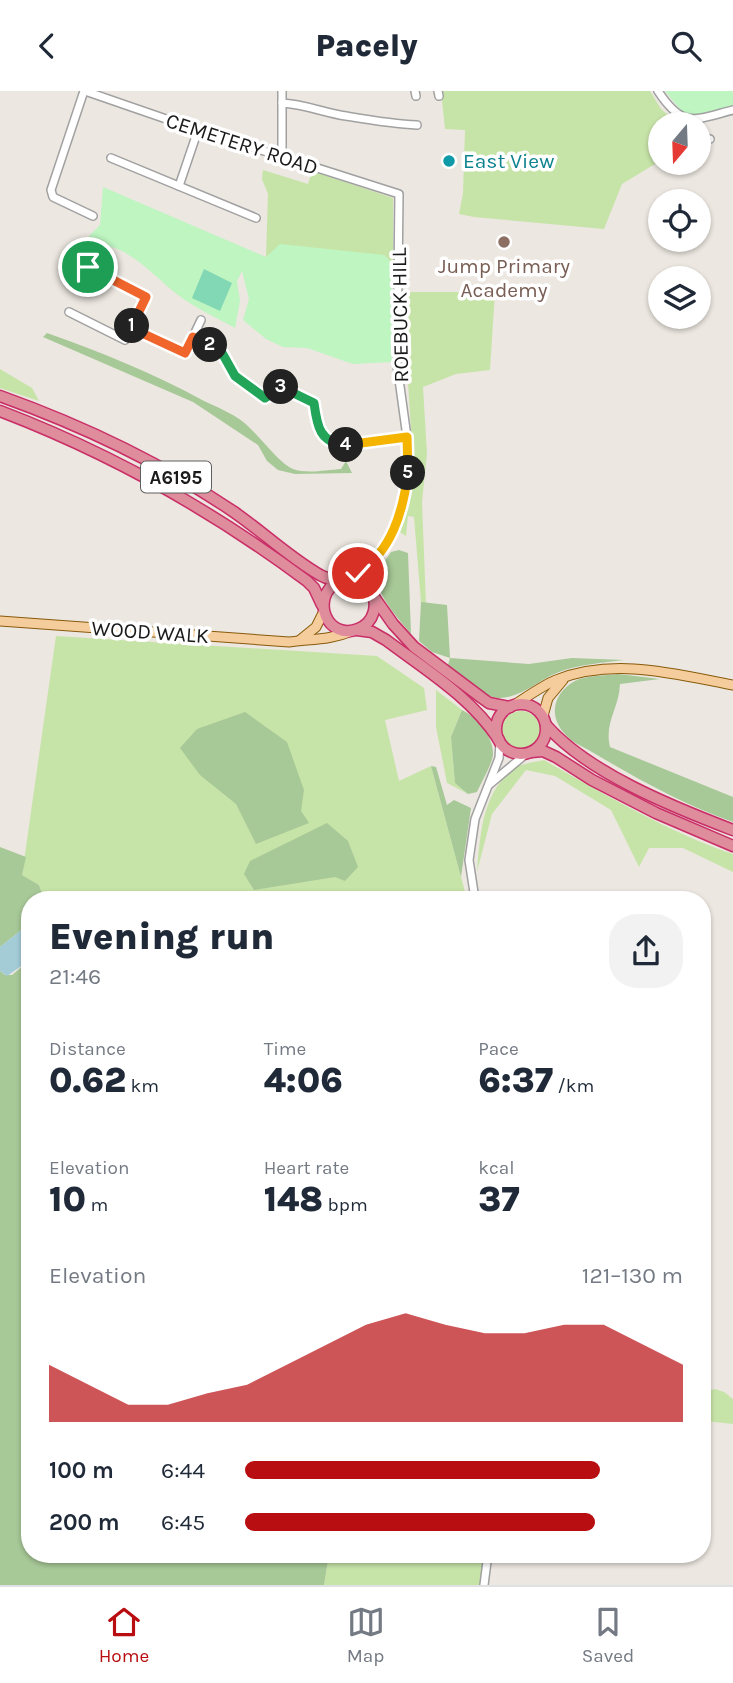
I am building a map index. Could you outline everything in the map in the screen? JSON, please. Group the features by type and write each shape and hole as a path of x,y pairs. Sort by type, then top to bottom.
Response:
{"highway":[{"name":"A6195","path":"0,396 88,432 182,480 233,512 316,573 340,581 360,582 414,647 489,703 527,705 568,747 635,787 733,830"},
{"name":"A6195","path":"0,411 120,463 215,518 307,581 319,596 323,609 334,626 372,632 386,640 469,703 486,720 500,741"},
{"path":"323,609 326,592 340,581"},
{"path":"355,630 370,619 374,609 373,596"},
{"path":"512,706 499,717 496,732 500,741 515,753 543,751 656,813 733,846"},
{"path":"529,753 543,741 545,721"}],"main road":[{"path":"300,641 319,623 323,609"},
{"name":"WOOD WALK","path":"0,621 289,642 311,641 355,630"},
{"path":"512,706 570,674 625,667 733,685"},
{"path":"545,721 548,698 553,689 570,674"}],"street":[{"name":"CEMETERY ROAD","path":"84,91 399,194"},
{"path":"84,91 51,190 53,197 93,216"},
{"path":"282,91 282,157"},
{"path":"658,91 673,112"},
{"path":"282,103 362,118 386,127 417,125"},
{"path":"711,116 733,110"},
{"path":"179,186 198,130"},
{"path":"111,158 256,218"},
{"name":"ROEBUCK HILL","path":"373,596 370,578 400,516 408,475 407,437 397,365 399,194"},
{"path":"69,312 125,340 146,297 88,267"},
{"path":"131,328 185,353 201,320"},
{"path":"193,337 221,351 235,376 265,398 282,386 314,403 317,428 329,440 342,446 407,437"},
{"name":"ROEBUCK HILL","path":"340,581 358,573 379,556"},
{"path":"474,891 469,860 475,818 499,758 500,741"},
{"path":"489,785 529,753"},
{"path":"484,1585 487,1563"}],"green space":[{"path":"441,91 650,91 664,112 648,112 648,168 622,184 604,229 459,214 463,193 465,130 445,129"},
{"path":"665,91 733,91 733,106 711,113 682,112"},
{"path":"263,170 308,184 312,171 393,198 393,264 384,255 266,257 268,194 262,179"},
{"path":"103,187 266,257 280,244 384,255 393,264 392,362 353,364 307,348 283,347 266,339 243,320 249,299 242,271 237,281 240,301 235,328 182,298 128,254 103,245 89,245 85,240 100,225"},
{"path":"204,269 232,283 220,311 192,298"},
{"path":"404,292 495,292 490,370 456,374 423,387 427,454 422,502 426,604 421,602 414,517 408,516 406,536 400,532 409,505 414,474 407,368 400,362"},
{"path":"47,333 146,372 229,413 248,426 281,461 293,469 341,469 346,461 352,473 295,474 278,470 267,461 258,445 193,402 43,337"},
{"path":"0,369 32,388 39,401 0,388"},
{"path":"399,550 408,553 411,634 387,603 378,582 378,574 391,552"},
{"path":"421,602 447,605 450,658 432,652 419,641"},
{"path":"56,636 377,656 424,688 427,710 385,720 399,781 431,766 465,891 41,891 39,885 22,875"},
{"path":"450,658 529,664 572,658 624,660 567,669 514,695 498,698 478,689 448,665"},
{"path":"618,674 660,679 620,684 610,723 610,747 733,797 733,822 696,808 626,772 565,734 556,720 555,712 555,705 562,692 579,679"},
{"path":"436,690 462,710 451,737 455,783 468,794 447,783 436,727"},
{"path":"462,710 483,728 493,748 491,763 477,792 468,794 455,783 451,737"},
{"path":"521,711 534,717 540,730 534,743 521,749 508,743 502,730 508,717"},
{"path":"245,712 287,742 304,790 301,811 309,823 256,844 236,804 200,775 180,748 197,729"},
{"path":"544,760 661,824 733,854 733,872 683,848 649,848 639,867 611,810 555,776 526,770 492,814 477,872 485,814 496,788 505,776 517,767"},
{"path":"431,766 436,767 447,805 454,800 471,808 461,877"},
{"path":"327,823 348,841 358,867 345,881 335,877 254,890 244,874 250,861"},
{"path":"0,847 26,857 22,875 39,885 41,891 21,891 21,930 0,947"},
{"path":"21,968 21,1563 328,1563 324,1585 0,1585 0,971 5,975 12,975"},
{"path":"711,1390 724,1392 733,1399 733,1424 711,1422"},
{"path":"328,1563 483,1563 481,1585 324,1585"}],"water":[{"path":"21,930 21,966 7,976 0,971 0,947"}],"place":[{"name":"East View","path":"449,161"},
{"name":"Jump Primary Academy","path":"504,242"}],"route":[{"path":"88,267 146,297 131,328 185,353 193,337 221,351 235,376 265,398 282,386 314,403 317,428 329,440 342,446 407,437 408,475 400,516 379,556 358,573"}]}
